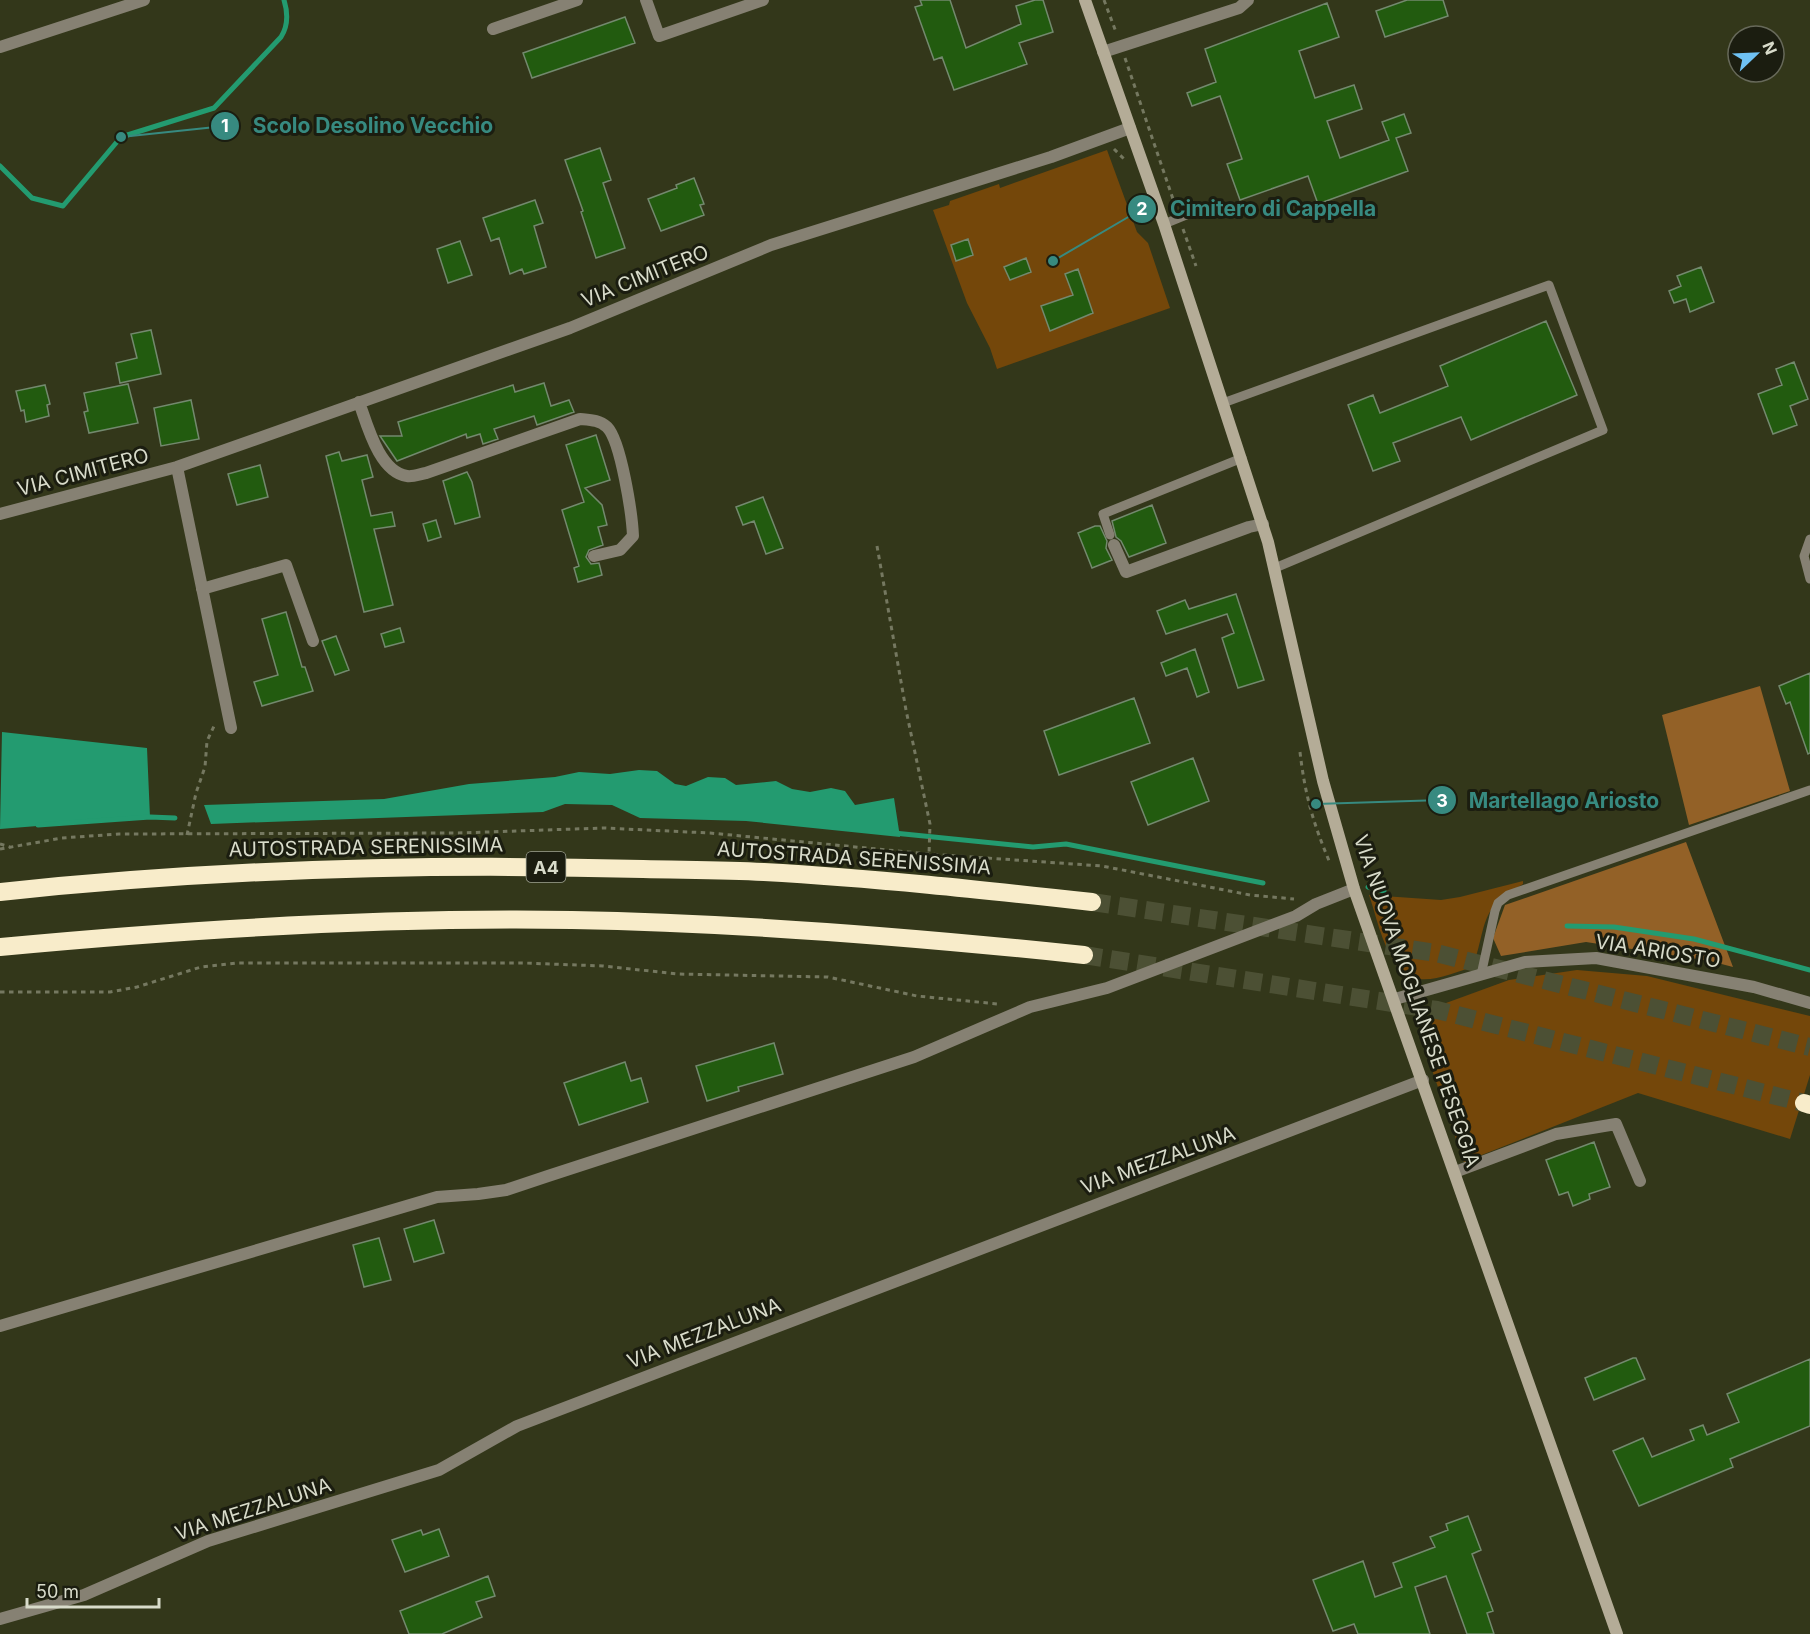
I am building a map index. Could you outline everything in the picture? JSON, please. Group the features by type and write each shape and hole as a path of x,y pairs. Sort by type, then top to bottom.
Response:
{"highway":[{"name":"AUTOSTRADA SERENISSIMA","path":"0,892 218,873 394,867 575,867 764,872 967,888 1092,902"},
{"path":"0,947 225,928 390,921 571,920 755,926 1084,955"}],"main road":[{"name":"VIA NUOVA MOGLIANESE PESEGGIA","path":"1084,0 1164,224 1263,525 1275,568 1323,781 1354,889 1395,999 1617,1634"}],"street":[{"path":"0,48 144,0"},
{"path":"493,30 577,0"},
{"path":"646,0 659,36 763,0"},
{"path":"1103,52 1239,8 1248,0"},
{"name":"VIA CIMITERO","path":"0,514 177,467 570,328 771,245 1051,157 1130,128"},
{"path":"359,402 374,446 398,472 407,476 426,473 580,420 597,420 606,426 616,444 633,536 620,550 594,556"},
{"name":"VIA CIMITERO","path":"177,467 231,728"},
{"path":"1112,540 1126,572 1249,527 1263,525"},
{"path":"202,589 286,565 313,641"},
{"path":"0,1326 437,1197 478,1194 516,1186 914,1057 1030,1007 1107,988 1296,916 1316,904 1354,889"},
{"name":"VIA ARIOSTO","path":"1395,999 1525,962 1596,957 1754,987 1810,1003"},
{"name":"VIA MEZZALUNA","path":"0,1619 84,1595 208,1541 439,1470 517,1426 1423,1080"},
{"path":"1455,1172 1556,1134 1616,1124 1640,1181"}],"lane":[{"path":"1164,224 1191,213"},
{"path":"1223,403 1550,285 1603,430 1275,568"},
{"path":"1112,540 1103,514 1242,458"},
{"path":"1810,539 1804,556 1810,579"},
{"path":"1480,975 1495,911 1498,903 1508,895 1810,790"}],"path":[{"path":"1104,0 1196,266"},
{"path":"1113,148 1124,158 1127,168"},
{"path":"877,546 906,710 930,824 929,854"},
{"path":"187,835 196,793 205,766 207,741 211,729 227,707"},
{"path":"0,849 62,838 108,834 458,833 604,828 710,833 929,854 1102,866 1250,895 1296,899 1316,904"},
{"path":"0,844 12,847"},
{"path":"0,992 110,992 137,987 201,967 237,963 524,963 603,966 678,974 828,977 918,996 1030,1007"}],"shaded area":[{"path":"1107,150 1137,232 1148,243 1170,308 997,369 990,348 967,303 933,210 949,205 950,201 999,184 1000,188"},
{"path":"1760,686 1790,791 1689,825 1662,715"},
{"path":"2,732 147,748 150,817 0,829"},
{"path":"639,770 657,771 675,784 686,786 708,777 725,778 736,785 776,781 792,789 810,792 831,788 845,791 855,805 894,798 900,837 746,821 640,818 612,805 565,804 543,812 211,824 204,805 384,799 469,784 555,777 579,772 610,774"},
{"path":"1686,842 1733,967 1710,961 1586,942 1501,956 1493,938 1505,905"},
{"path":"1523,881 1523,884 1509,893 1491,910 1473,967 1433,979 1419,979 1408,975 1391,957 1369,895 1441,900"},
{"path":"1577,970 1647,976 1810,1016 1810,1075 1790,1139 1638,1093 1464,1162 1423,1044 1428,1022 1446,1003 1509,980"}],"building":[{"path":"920,0 950,0 966,48 1021,24 1016,6 1035,0 1043,0 1053,32 1019,43 1027,64 954,90 942,57 934,60 915,7 922,5"},
{"path":"1407,0 1443,0 1448,16 1385,37 1376,11"},
{"path":"1327,3 1339,37 1299,51 1315,98 1354,85 1362,109 1327,121 1340,158 1389,140 1382,122 1404,114 1411,133 1396,138 1408,171 1318,204 1308,176 1240,200 1227,164 1242,159 1220,96 1192,106 1187,93 1216,82 1205,49"},
{"path":"625,17 635,43 532,78 523,53"},
{"path":"600,148 611,180 603,183 625,248 596,258 565,160"},
{"path":"694,178 704,204 700,205 704,215 661,231 648,199 677,188 676,185"},
{"path":"535,200 543,223 534,226 546,267 524,274 522,269 510,274 499,238 491,241 483,218"},
{"path":"968,239 973,255 956,261 951,245"},
{"path":"460,241 472,275 448,283 437,249"},
{"path":"1026,258 1031,272 1010,280 1004,267"},
{"path":"1701,267 1714,302 1690,312 1686,299 1674,303 1669,291 1681,286 1677,276"},
{"path":"1078,269 1093,313 1050,331 1041,306 1073,295 1065,274"},
{"path":"1546,321 1577,395 1471,440 1461,417 1393,443 1400,461 1373,471 1348,405 1373,395 1380,413 1448,386 1440,366"},
{"path":"151,330 161,374 120,383 116,363 137,358 131,334"},
{"path":"1794,362 1808,399 1790,406 1797,425 1773,434 1758,394 1782,385 1776,369"},
{"path":"544,383 551,406 569,400 574,412 537,425 534,416 494,429 498,439 483,444 480,434 467,438 466,434 397,461 380,436 402,436 398,422 513,385 515,392"},
{"path":"128,384 138,423 89,433 84,412 88,411 84,393"},
{"path":"45,385 50,404 47,405 49,416 26,422 16,391"},
{"path":"191,400 199,439 161,446 154,408"},
{"path":"596,435 610,480 585,488 602,505 607,525 598,527 603,545 589,550 586,557 591,564 599,563 602,575 578,582 574,568 579,566 562,510 584,502 566,445"},
{"path":"339,452 342,461 367,455 373,477 362,480 371,516 392,512 395,526 374,529 393,605 364,612 326,456"},
{"path":"260,465 268,497 237,505 228,474"},
{"path":"467,472 472,482 480,517 455,524 443,481"},
{"path":"763,497 783,548 766,554 754,521 743,525 736,507"},
{"path":"1152,505 1166,543 1129,557 1121,541 1116,537 1112,521"},
{"path":"436,520 441,537 428,541 423,524"},
{"path":"1100,526 1112,560 1092,568 1078,533"},
{"path":"1236,594 1264,680 1238,688 1222,638 1234,633 1227,614 1166,634 1157,611 1185,600 1189,609"},
{"path":"286,612 302,667 305,667 313,691 262,706 254,682 278,675 262,619"},
{"path":"400,628 404,642 385,647 381,634"},
{"path":"336,636 349,670 335,675 322,641"},
{"path":"1195,649 1209,692 1197,697 1187,668 1166,676 1161,663"},
{"path":"1810,673 1810,753 1808,754 1790,702 1786,704 1779,686"},
{"path":"1134,698 1150,743 1059,775 1044,731"},
{"path":"1193,758 1209,801 1148,825 1131,782"},
{"path":"774,1043 783,1074 738,1087 739,1091 707,1101 696,1066"},
{"path":"625,1062 631,1081 641,1078 648,1102 579,1125 564,1083"},
{"path":"1594,1142 1610,1187 1589,1194 1590,1199 1573,1206 1568,1192 1559,1195 1546,1160"},
{"path":"434,1220 444,1253 414,1262 404,1229"},
{"path":"379,1238 391,1280 364,1287 353,1245"},
{"path":"1636,1358 1645,1379 1594,1400 1585,1378"},
{"path":"1810,1359 1810,1426 1730,1459 1733,1467 1639,1506 1613,1451 1643,1438 1652,1457 1694,1440 1690,1430 1703,1425 1707,1435 1739,1422 1727,1394"},
{"path":"1468,1516 1481,1550 1472,1554 1493,1611 1487,1613 1494,1634 1467,1634 1446,1576 1415,1587 1430,1634 1358,1634 1354,1624 1333,1631 1313,1580 1363,1561 1375,1597 1402,1587 1393,1563 1435,1547 1430,1537 1448,1530 1446,1524"},
{"path":"439,1529 449,1556 405,1572 392,1540 421,1530 423,1535"},
{"path":"488,1576 495,1596 476,1602 482,1617 442,1634 409,1634 400,1611"}],"waterway":[{"path":"0,166 32,198 63,206 121,137 214,108 281,37 287,19 284,0"},
{"path":"38,825 150,817 175,818"},
{"path":"894,833 1033,847 1066,844 1263,883"},
{"path":"1368,887 1384,891"},
{"path":"1567,926 1614,927 1694,939 1810,970"}],"tunnel":[{"path":"1092,902 1436,953 1810,1047"},
{"path":"1084,955 1437,1010 1804,1103"}],"place":[{"name":"Scolo Desolino Vecchio","path":"121,137"},
{"name":"Cimitero di Cappella","path":"1053,261"},
{"name":"Martellago Ariosto","path":"1316,804"}]}
